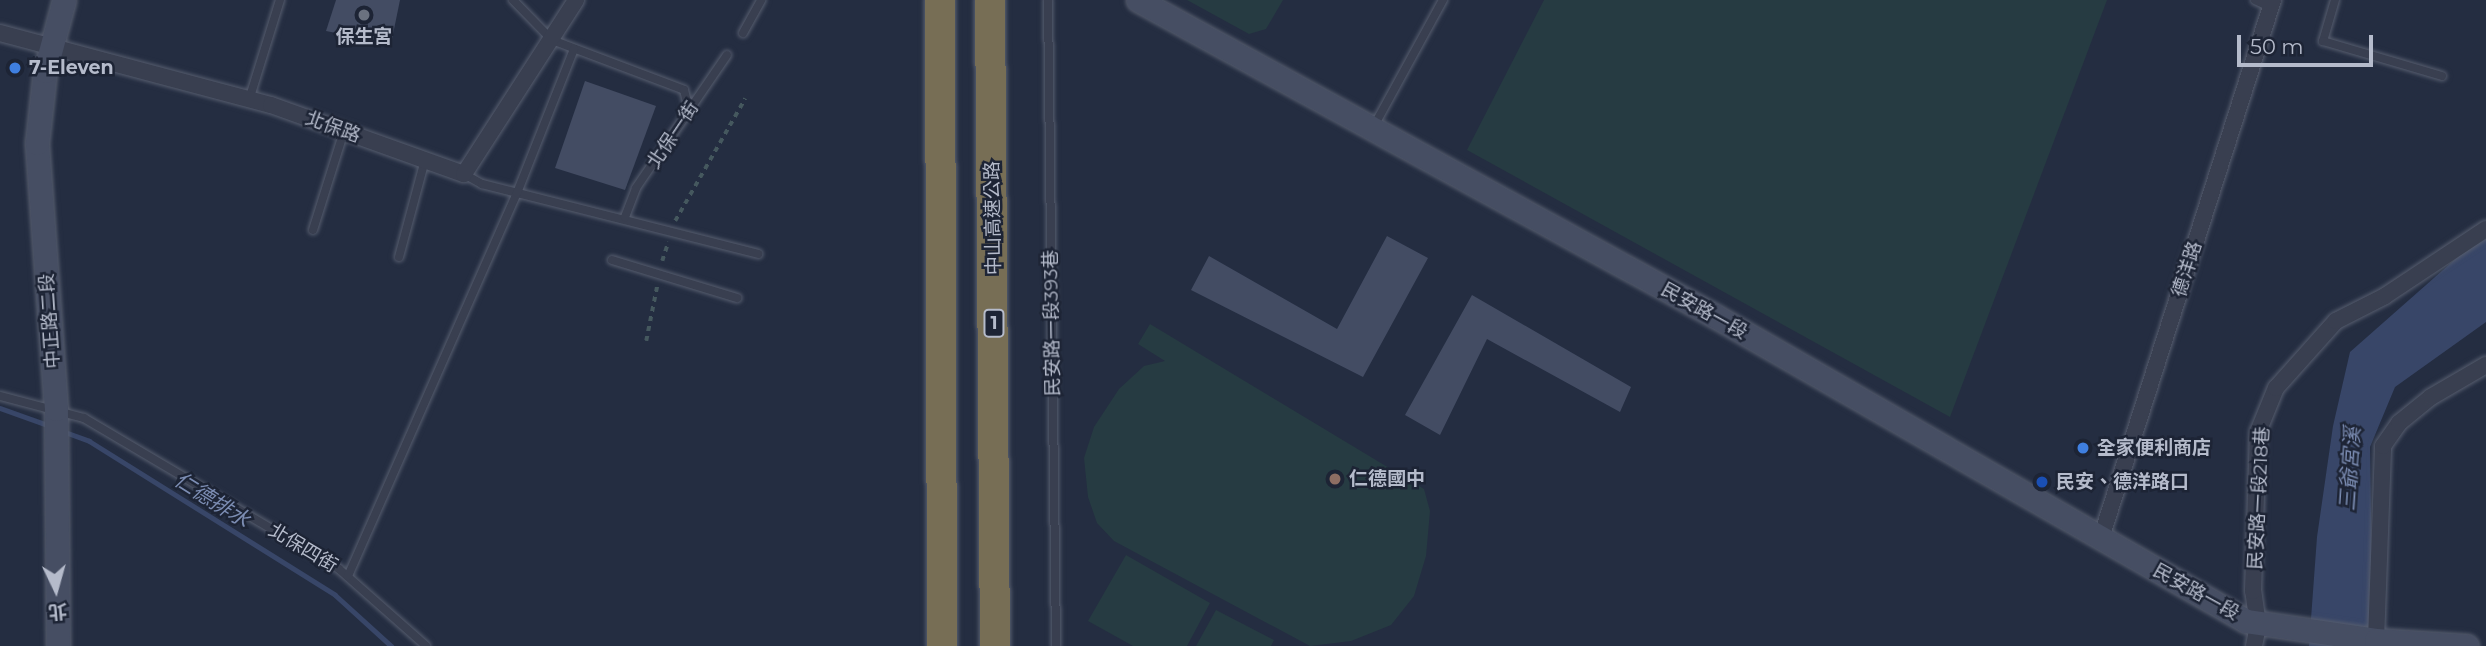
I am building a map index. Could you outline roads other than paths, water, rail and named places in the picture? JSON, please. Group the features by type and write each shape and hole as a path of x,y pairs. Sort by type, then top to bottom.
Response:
{"highway":[{"path":"940,0 942,646"},
{"name":"中山高速公路","path":"990,0 995,646"}],"street":[{"name":"中正路二段","path":"58,646 56,409 37,143 51,49 64,0"},
{"path":"464,174 576,0"},
{"name":"民安路一段","path":"1139,0 1371,131 1715,316 2101,538 2259,633"},
{"name":"德洋路","path":"2101,538 2266,2"},
{"name":"北保路","path":"0,33 51,49 249,100 464,174"},
{"name":"民安路一段218巷","path":"2259,633 2253,591 2258,432 2276,388 2336,321 2385,296 2486,229"},
{"path":"2376,641 2383,446 2399,422 2431,397 2486,365"},
{"path":"2259,633 2467,646"}],"lane":[{"path":"249,100 280,0"},
{"path":"513,0 552,40 684,90 690,110"},
{"path":"743,33 761,0"},
{"name":"民安路一段393巷","path":"1048,0 1056,646"},
{"path":"1371,131 1443,0"},
{"path":"2335,0 2323,41 2442,76"},
{"path":"348,576 517,193 574,48"},
{"name":"北保一街","path":"625,217 636,188 727,55"},
{"path":"313,230 344,131"},
{"path":"399,257 425,160"},
{"path":"464,174 517,193 601,216 625,217 758,254"},
{"path":"612,260 737,298"},
{"name":"北保四街","path":"0,396 84,418 348,576 426,646"}],"water":[{"name":"三爺宮溪","path":"2486,239 2486,322 2395,387 2370,447 2373,646 2309,646 2317,537 2333,426 2350,352 2460,255"}],"waterway":[{"name":"仁德排水","path":"0,408 50,426"},
{"name":"仁德排水","path":"62,431 89,441 335,595 391,646"}],"place":[{"name":"保生宮","path":"364,15"},
{"name":"7-Eleven","path":"15,68"},
{"name":"全家便利商店","path":"2083,448"},
{"name":"仁德國中","path":"1335,479"},
{"name":"民安、德洋路口","path":"2042,482"}]}
